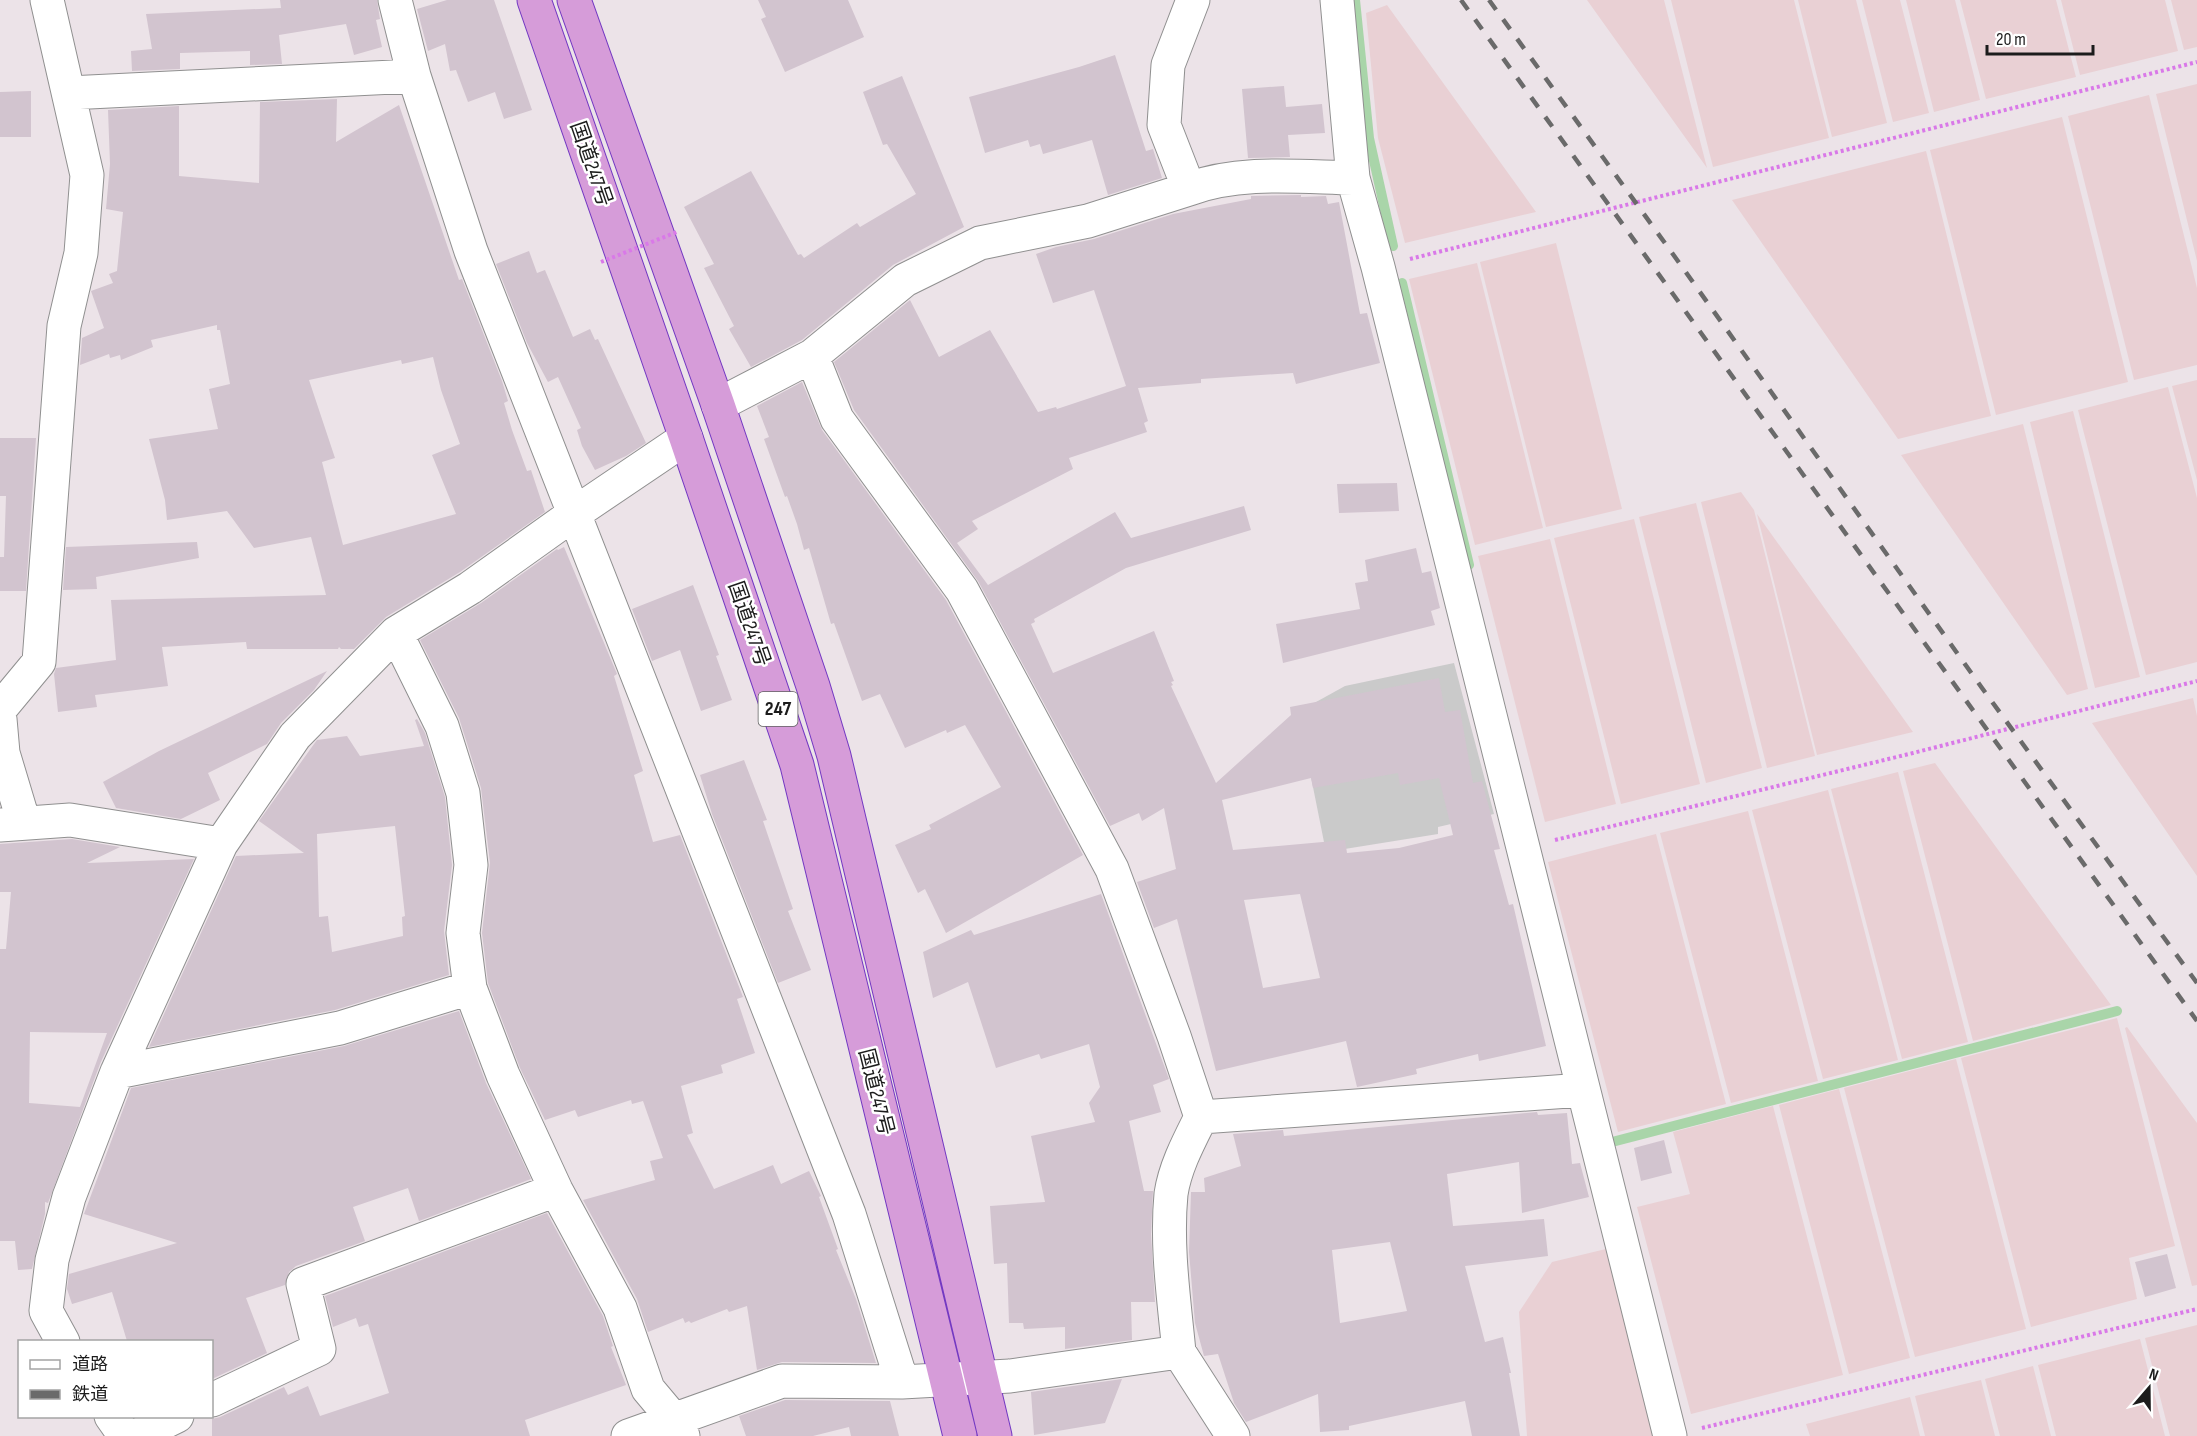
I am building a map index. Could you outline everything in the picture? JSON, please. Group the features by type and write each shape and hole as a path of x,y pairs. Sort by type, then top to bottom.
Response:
{"highway":[{"name":"国道247号","path":"534,0 686,438 796,765 960,1436"},
{"name":"国道247号","path":"574,0 718,405 813,686 834,756 995,1436"}],"street":[{"path":"0,709 39,662 64,326 81,253 87,174 47,0"},
{"path":"395,0 414,76 471,250 849,1214 902,1382"},
{"path":"1189,189 1164,125 1168,65 1193,0"},
{"path":"1337,0 1353,178 1378,267 1670,1436"},
{"path":"69,93 414,76"},
{"path":"718,405 812,356 905,280 980,243 1088,221 1205,183 1250,177 1353,178"},
{"path":"812,356 837,419 962,590 1112,869 1170,1025 1201,1117 1182,1154 1172,1193 1170,1263 1179,1352 1233,1436"},
{"path":"62,1340 46,1311 52,1260 69,1197 117,1072 221,844 295,736 396,633 470,588 686,438"},
{"path":"396,633 442,726 463,793 471,865 464,933 470,988 503,1075 556,1190 620,1308 648,1389 679,1428"},
{"path":"0,719 12,824 70,820 221,844"},
{"path":"117,1072 340,1028 470,988"},
{"path":"1201,1117 1583,1090"},
{"path":"213,1400 319,1349 303,1284 556,1190"},
{"path":"628,1436 679,1428 782,1381 902,1382 1019,1375 1179,1352"},
{"path":"112,1418 125,1436"},
{"path":"136,1436 173,1418"}],"path":[{"path":"1378,267 2197,62"},
{"path":"601,262 677,232"},
{"path":"1522,848 1902,756 2197,681"},
{"path":"1670,1436 2197,1309"}],"shaded area":[{"path":"1587,0 1664,0 1707,168"},
{"path":"1671,0 1794,0 1829,138 1713,167"},
{"path":"1798,0 1856,0 1887,123 1832,137"},
{"path":"1862,0 1900,0 1929,113 1893,122"},
{"path":"1906,0 1955,0 1980,100 1934,112"},
{"path":"1960,0 2056,0 2076,77 1986,99"},
{"path":"2061,0 2165,0 2178,51 2080,75"},
{"path":"2171,0 2197,0 2197,47 2184,50"},
{"path":"1387,5 1536,212 1405,243 1378,138 1366,13"},
{"path":"2197,84 2197,261 2156,94"},
{"path":"2149,95 2197,288 2197,365 2134,380 2068,116"},
{"path":"2062,117 2128,382 1996,415 1930,150"},
{"path":"1926,151 1991,416 1898,439 1732,200"},
{"path":"1556,243 1622,509 1546,527 1480,262"},
{"path":"1477,263 1543,528 1475,545 1409,279"},
{"path":"2197,380 2197,480 2172,386"},
{"path":"2168,387 2197,498 2197,662 2146,675 2078,410"},
{"path":"2073,411 2140,677 2095,688 2030,422"},
{"path":"2023,424 2088,689 2067,695 1901,455"},
{"path":"1741,492 1754,510 1815,756 1767,768 1701,502"},
{"path":"1696,503 1762,768 1706,783 1639,517"},
{"path":"1757,514 1913,732 1817,755"},
{"path":"1634,519 1700,784 1621,804 1554,538"},
{"path":"1550,539 1616,804 1545,822 1478,556"},
{"path":"1454,663 1494,814 1438,827 1438,834 1326,852 1298,712 1345,686"},
{"path":"2193,698 2197,716 2197,876 2092,723"},
{"path":"1935,763 2111,1005 1973,1041 1903,771"},
{"path":"1898,772 1968,1042 1902,1059 1831,789"},
{"path":"1828,790 1898,1060 1823,1079 1752,810"},
{"path":"1748,811 1818,1081 1731,1103 1660,833"},
{"path":"1656,834 1726,1104 1618,1132 1548,862"},
{"path":"2117,1018 2175,1246 2129,1258 2137,1299 2031,1327 1961,1058"},
{"path":"2127,1027 2197,1123 2197,1285 2192,1286 2125,1028"},
{"path":"1956,1059 2026,1329 1915,1357 1844,1088"},
{"path":"1839,1089 1910,1358 1849,1374 1779,1105"},
{"path":"1773,1106 1843,1375 1691,1414 1637,1207 1690,1194 1673,1132"},
{"path":"1610,1248 1656,1436 1527,1436 1519,1312 1552,1262"},
{"path":"2197,1325 2197,1436 2170,1436 2145,1338"},
{"path":"2140,1339 2165,1436 2056,1436 2038,1365"},
{"path":"2033,1366 2051,1436 2000,1436 1985,1379"},
{"path":"1981,1380 1995,1436 1925,1436 1915,1396"},
{"path":"1910,1397 1920,1436 1810,1436 1806,1424"}],"building":[{"path":"280,0 377,0 380,19 376,20 382,47 354,55 346,24 279,35 282,64 250,65 250,51 180,53 180,69 132,71 131,51 152,49 146,14 281,8"},
{"path":"447,0 494,0 532,110 504,119 495,92 468,102 456,70 450,71 445,44 428,51 417,9"},
{"path":"758,0 848,0 864,37 785,72 761,19 766,17"},
{"path":"1115,55 1146,151 1153,149 1162,178 1108,195 1092,140 1043,154 1040,144 1030,147 1028,140 985,153 969,97"},
{"path":"902,76 964,227 893,265 802,340 751,367 729,329 734,326 704,268 714,264 684,207 751,171 798,255 801,254 804,258 857,223 860,227 916,194 887,144 883,145 863,92"},
{"path":"1284,86 1286,107 1322,104 1325,133 1288,135 1290,157 1248,158 1242,89"},
{"path":"31,91 31,137 0,137 0,92"},
{"path":"337,99 336,142 399,105 459,280 462,279 502,381 508,401 504,403 512,430 527,471 531,470 545,512 460,572 386,617 354,649 339,647 338,649 247,649 246,642 162,647 168,686 95,695 97,707 58,712 54,674 56,668 116,660 111,600 326,595 311,537 254,548 227,511 167,520 165,500 149,439 218,429 209,389 230,384 220,330 217,330 217,325 151,340 153,347 121,360 120,355 110,358 109,354 80,365 82,338 104,328 91,291 113,283 109,274 117,271 123,212 106,209 110,164 108,110 179,106 179,176 259,183 260,102","holes":["433,357 441,390 460,444 432,455 456,514 343,545 322,462 335,458 309,380 401,360 402,364"]},
{"path":"1251,196 1326,196 1328,204 1339,202 1360,314 1367,313 1380,363 1296,384 1293,373 1201,379 1201,383 1138,388 1148,421 1144,423 1147,432 1069,458 1073,469 972,521 978,529 957,543 988,585 1115,512 1131,538 1244,506 1251,530 1126,568 1034,619 1035,622 1031,624 1053,673 1154,631 1174,681 1171,682 1173,685 1171,686 1216,783 1291,715 1290,707 1439,678 1445,712 1460,710 1473,783 1482,781 1500,849 1494,850 1509,905 1513,904 1546,1046 1479,1061 1478,1054 1416,1069 1417,1074 1357,1087 1346,1041 1216,1071 1177,919 1154,928 1137,882 1176,869 1164,808 1142,821 1139,813 1110,826 978,581 854,410 834,362 910,300 939,357 990,330 1038,412 1056,407 1057,409 1126,386 1094,290 1053,303 1036,254 1094,239 1173,214 1251,199","holes":["1398,773 1400,785 1439,778 1453,835 1399,848 1347,853 1345,840 1233,850 1222,800 1311,778 1313,788","1300,894 1320,978 1263,988 1244,900"]},
{"path":"529,251 537,273 545,270 573,337 590,329 595,340 598,339 646,443 626,456 595,470 582,446 577,430 581,428 558,377 548,382 527,343 496,264"},
{"path":"802,382 822,430 946,600 1083,855 946,933 925,889 918,893 895,845 931,829 929,825 1001,787 965,725 947,733 946,730 905,748 880,694 862,701 834,623 831,624 809,548 804,550 787,496 785,497 764,439 769,437 757,406"},
{"path":"0,438 36,438 26,591 0,591 0,557 4,557 6,496 0,496"},
{"path":"1397,483 1399,511 1339,513 1337,484"},
{"path":"197,542 199,558 96,577 97,589 63,590 66,547"},
{"path":"564,547 617,674 614,676 643,771 634,775 653,842 680,835 743,997 737,999 755,1053 721,1065 723,1073 681,1086 693,1133 687,1135 714,1189 773,1165 781,1184 809,1171 821,1196 819,1197 838,1249 836,1250 856,1299 876,1363 782,1362 757,1370 747,1306 729,1312 727,1309 691,1323 689,1321 685,1323 683,1318 648,1332 637,1299 583,1200 655,1180 650,1161 663,1158 643,1101 632,1104 631,1100 578,1117 575,1110 545,1120 520,1068 488,983 482,933 490,863 481,788 459,718 420,640 481,603 557,549"},
{"path":"1416,548 1422,573 1431,571 1440,608 1431,611 1435,625 1283,663 1276,624 1360,609 1355,583 1368,581 1365,560"},
{"path":"693,585 719,655 716,656 732,700 701,711 680,650 652,661 632,609"},
{"path":"327,671 314,690 281,723 267,744 208,773 220,800 181,819 116,808 103,782 159,751"},
{"path":"417,719 425,733 445,797 452,865 444,931 449,975 335,1010 149,1047 236,856 304,853 259,821 317,740 347,736 360,756 424,746 415,720","holes":["395,826 405,916 402,917 403,936 332,952 328,916 319,917 317,834"]},
{"path":"744,760 767,820 763,821 793,909 788,911 811,970 778,983 712,814 700,775"},
{"path":"72,839 120,847 87,863 194,859 100,1064 48,1203 45,1202 45,1214 32,1269 18,1270 15,1241 0,1241 0,949 6,949 11,892 0,892 0,844","holes":["30,1032 107,1033 80,1107 29,1103"]},
{"path":"1101,894 1169,1079 1153,1085 1161,1112 1129,1121 1144,1191 1153,1191 1151,1234 1155,1302 1131,1302 1132,1340 1065,1349 1065,1327 1024,1329 1023,1323 1009,1323 1007,1263 994,1264 990,1206 1045,1202 1031,1136 1095,1122 1089,1103 1100,1087 1089,1044 1041,1059 1039,1054 996,1068 968,982 933,998 923,952 971,930 974,935"},
{"path":"459,1011 486,1083 531,1179 419,1221 408,1188 353,1207 365,1241 296,1266 289,1272 285,1285 246,1298 267,1353 213,1379 213,1340 127,1340 112,1292 72,1304 67,1289 69,1274 177,1243 84,1214 131,1088 344,1046"},
{"path":"1537,1112 1538,1115 1567,1113 1572,1164 1580,1163 1589,1197 1522,1213 1519,1162 1447,1174 1453,1226 1544,1219 1548,1256 1465,1266 1485,1342 1503,1337 1520,1436 1472,1436 1465,1401 1349,1426 1349,1430 1320,1432 1318,1394 1246,1422 1234,1403 1218,1354 1204,1356 1195,1323 1189,1252 1191,1192 1205,1192 1204,1178 1241,1166 1233,1134 1283,1130 1284,1136","holes":["1390,1242 1407,1311 1340,1323 1332,1250"]},
{"path":"1664,1140 1672,1173 1641,1181 1634,1148"},
{"path":"547,1213 603,1316 613,1346 611,1347 626,1385 525,1420 530,1436 212,1436 212,1419 284,1387 288,1395 308,1386 320,1416 389,1393 368,1324 359,1327 356,1318 333,1327 325,1296"},
{"path":"2167,1254 2176,1288 2145,1297 2135,1262"},
{"path":"1122,1379 1105,1423 1034,1435 1031,1392"},
{"path":"785,1400 890,1401 899,1436 851,1436 849,1427 813,1436 746,1436 739,1416"}],"waterway":[{"path":"1355,0 1369,138 1393,246"},
{"path":"1402,283 1469,565"},
{"path":"1612,1142 2117,1011"}],"railway":[{"path":"1461,0 2197,1021"},
{"path":"1489,0 1982,688 2197,983"}]}
